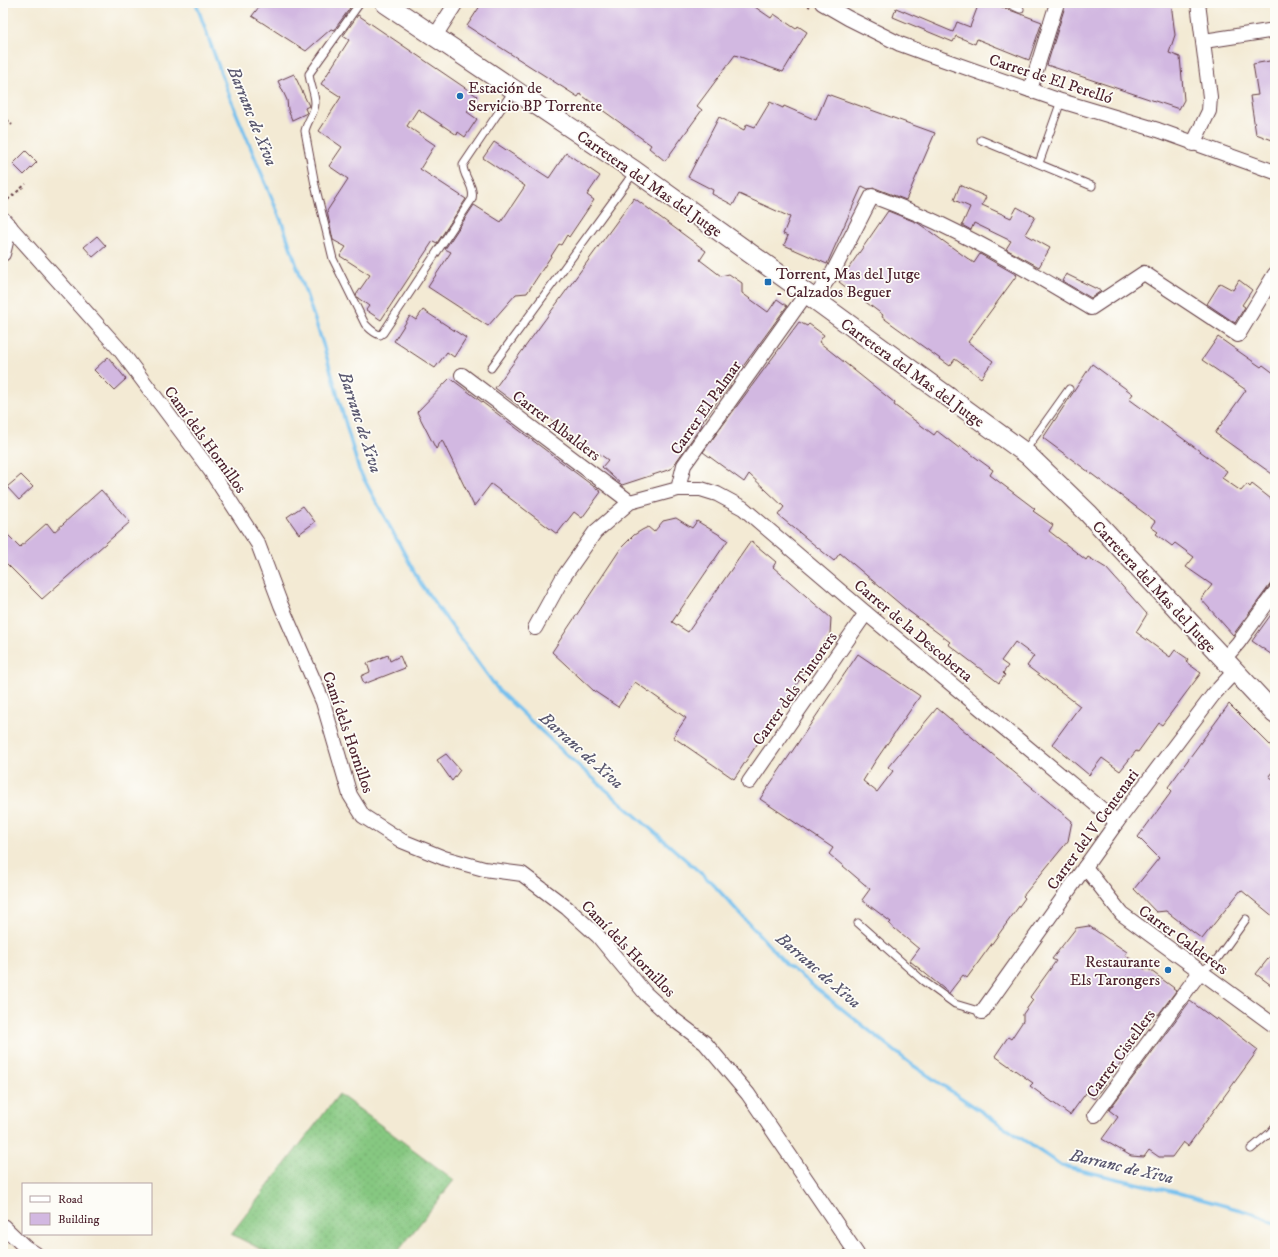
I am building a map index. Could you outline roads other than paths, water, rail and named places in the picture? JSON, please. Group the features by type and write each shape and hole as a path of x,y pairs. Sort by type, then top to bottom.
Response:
{"street":[{"name":"Carretera del Mas del Jutge","path":"385,3 635,171 1024,452 1088,513 1275,714"},
{"path":"436,36 456,3"},
{"name":"Carrer de El Perelló","path":"822,3 900,44 1061,101 1158,130 1193,144 1275,172"},
{"path":"1030,90 1057,3"},
{"path":"1193,144 1209,111 1210,104 1204,41 1198,3"},
{"path":"1204,41 1275,30"},
{"name":"Carrer El Palmar","path":"678,489 684,465 810,296 833,272 872,196 905,208 990,249 1091,308 1144,273 1238,336 1275,274"},
{"path":"3,254 7,222"},
{"name":"Camí dels Hornillos","path":"7,222 120,350 210,470 258,544 281,606 323,702 350,795 363,816 402,841 444,858 484,869 522,874 567,908 598,936 646,994 672,1018 705,1043 748,1094 857,1254"},
{"name":"Carrer Albalders","path":"462,375 630,502"},
{"path":"535,628 562,579 595,532 630,502 678,489"},
{"name":"Carrer de la Descoberta","path":"678,489 701,489 717,494 743,508 866,613 1117,822"},
{"name":"Carrer del V Centenari","path":"982,1012 1117,822 1213,695 1229,665 1238,643 1275,592"},
{"name":"Carrer dels Tintorers","path":"749,782 866,613"},
{"name":"Carrer Calderers","path":"1085,867 1122,914 1275,1026"},
{"name":"Carrer Cistellers","path":"1095,1115 1200,972"},
{"path":"3,1226 25,1247 36,1254"}],"lane":[{"path":"360,3 309,74 315,104 314,112 306,125 305,131 314,185 333,259 365,324 376,334 380,335 383,333 472,199 473,190 463,170 463,165 514,89"},
{"path":"1007,3 1020,9"},
{"path":"1039,163 1061,101"},
{"path":"982,140 1092,186"},
{"path":"492,368 635,171"},
{"path":"1024,452 1069,389"},
{"path":"1200,972 1215,962 1246,919"},
{"path":"858,923 922,980 954,1004 982,1012"},
{"path":"1251,1149 1275,1127"}],"waterway":[{"name":"Barranc de Xiva","path":"196,3 230,98 283,225 323,344 359,470 421,584 499,691 570,758 712,883 787,965 911,1064 1062,1166 1179,1193 1255,1214 1275,1223"}],"place":[{"name":"Estación de Servicio BP Torrente","path":"460,96"},
{"name":"Torrent, Mas del Jutge - Calzados Beguer","path":"768,282"},
{"name":"Restaurante Els Tarongers","path":"1168,970"}]}
